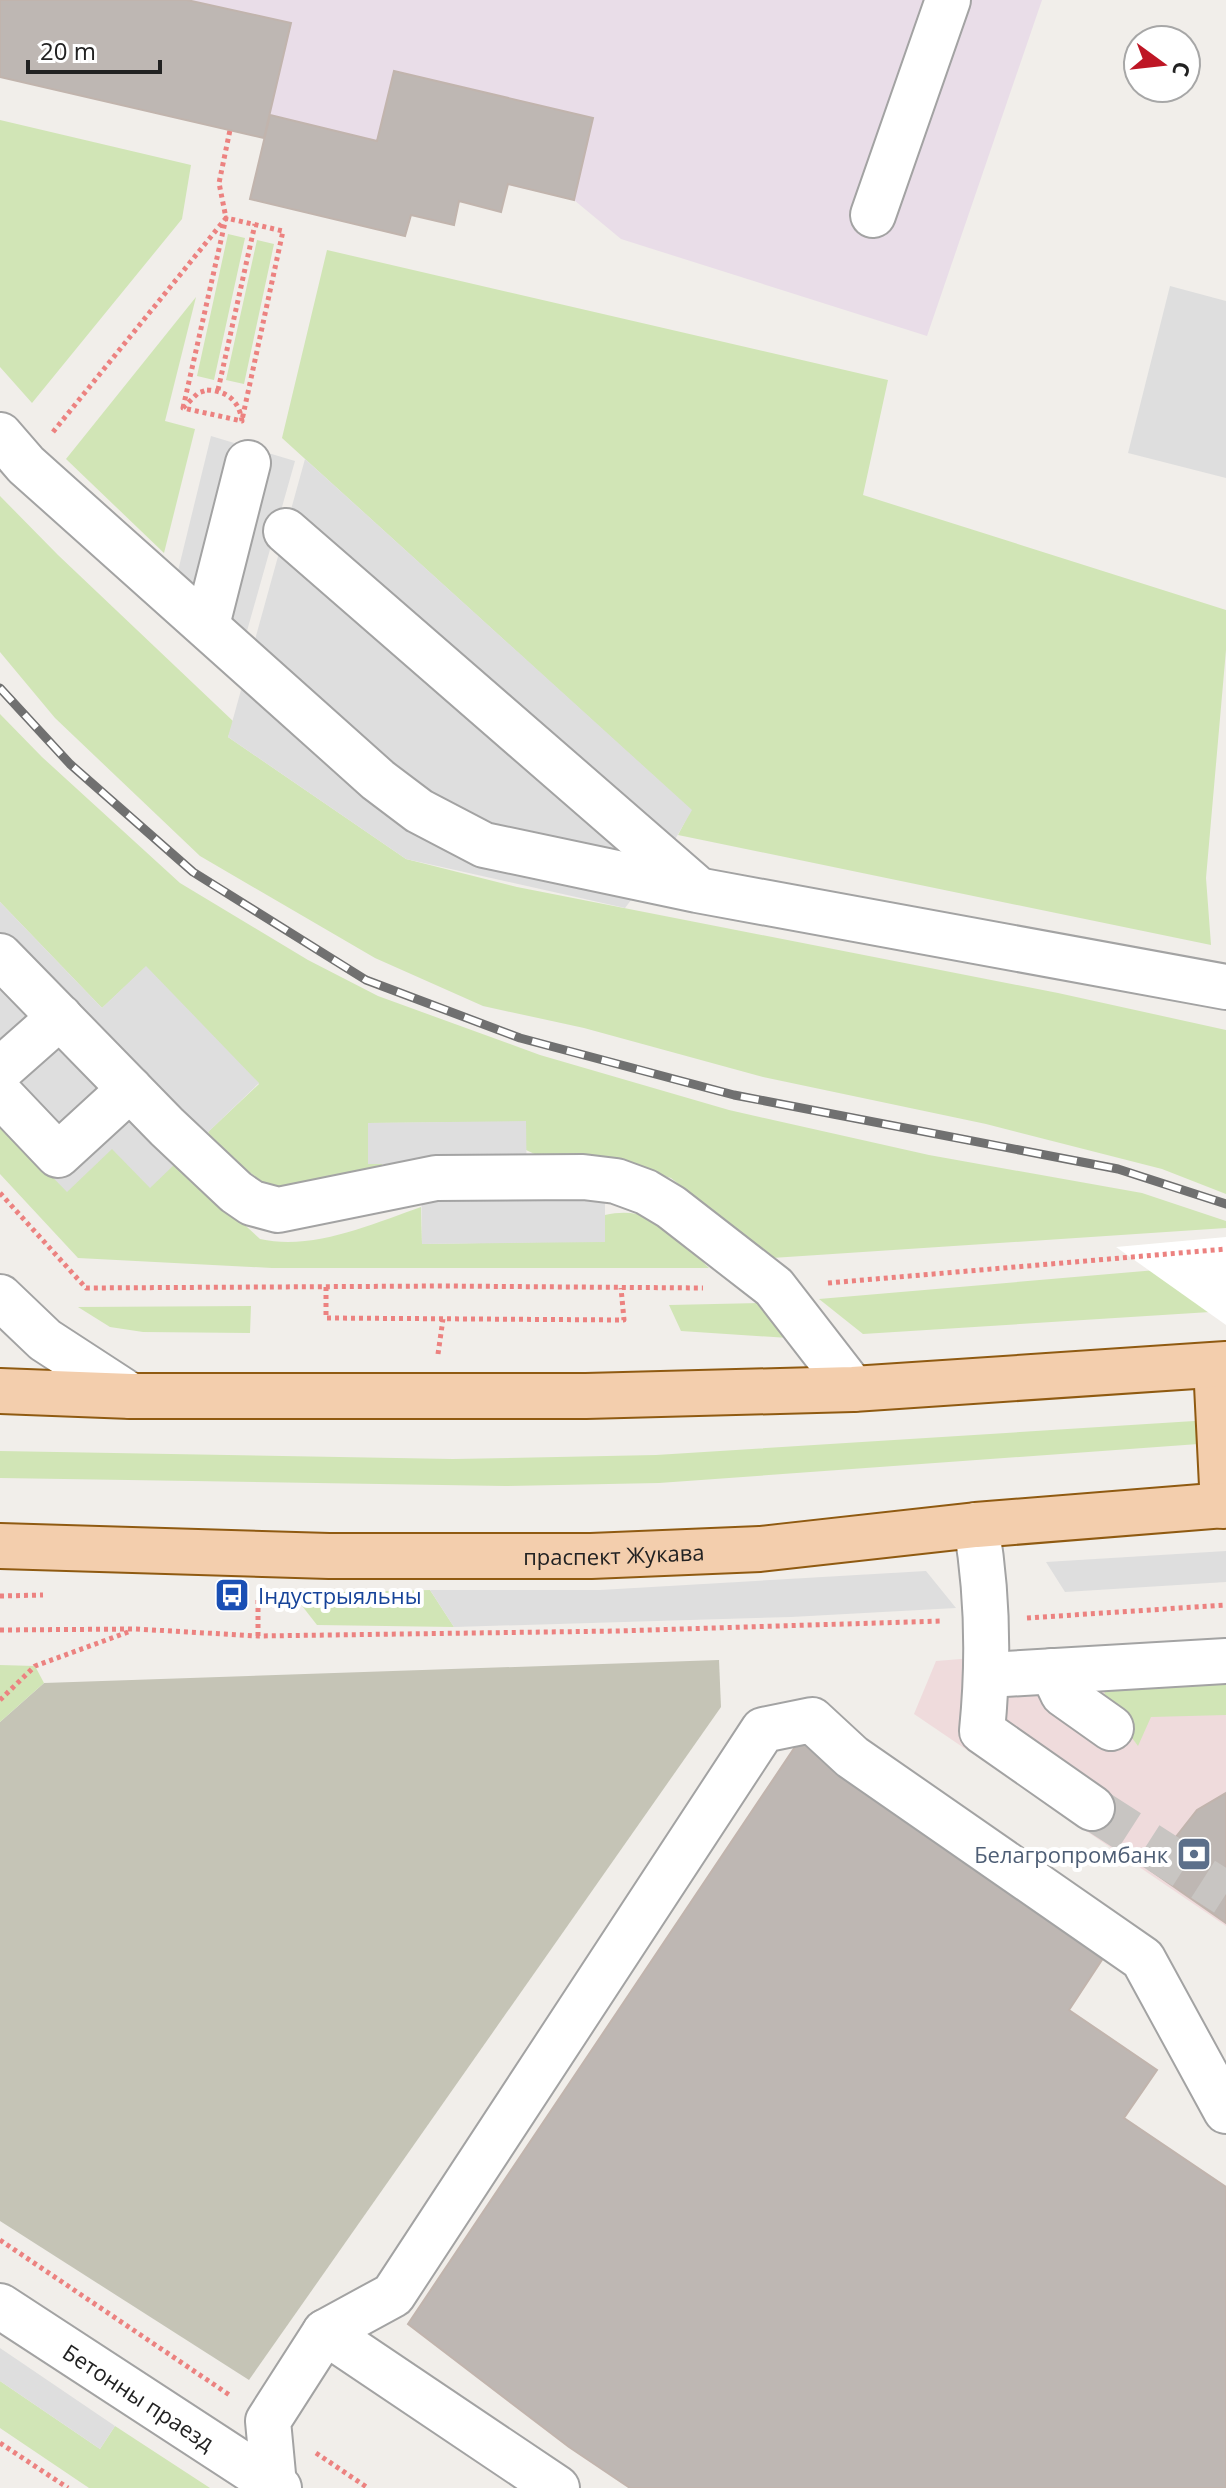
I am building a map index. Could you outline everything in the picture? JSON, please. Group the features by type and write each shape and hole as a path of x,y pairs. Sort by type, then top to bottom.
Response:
{"main road":[{"path":"0,1391 131,1396 586,1396 853,1389 1221,1364 1224,1506"},
{"name":"праспект Жукава","path":"0,1546 329,1556 591,1556 760,1549 976,1525 1224,1506"}],"street":[{"path":"873,215 948,0"},
{"path":"207,625 245,442"},
{"path":"13,450 378,780 419,811 484,845 697,890 1226,987"},
{"path":"286,531 697,890"},
{"path":"0,956 224,1182 252,1203 278,1210 436,1178 583,1177 616,1181 646,1192 671,1207 774,1287 853,1389"},
{"path":"0,1070 60,1017"},
{"path":"0,1094 58,1155 130,1089"},
{"path":"0,1297 45,1340 131,1396"},
{"path":"976,1525 988,1620 988,1675 982,1731 1092,1808"},
{"path":"988,1675 1226,1661"},
{"path":"1052,1671 1063,1694 1111,1728"},
{"path":"276,2487 268,2421 325,2332 393,2295 763,1730 812,1720 852,1757 1143,1959 1226,2111"},
{"name":"Бетонны праезд","path":"0,2306 276,2487"},
{"path":"325,2332 557,2488"}],"path":[{"path":"183,408 226,218 219,183 230,130"},
{"path":"226,218 283,231 245,442"},
{"path":"13,450 226,218"},
{"path":"218,390 255,224"},
{"path":"183,408 198,393 218,390 235,401 245,442"},
{"path":"183,408 245,442"},
{"path":"0,1193 86,1288 774,1287 1226,1249"},
{"path":"326,1287 326,1318 624,1320 621,1288"},
{"path":"0,1630 136,1629 258,1636 601,1632 988,1620 1226,1605"},
{"path":"0,1700 35,1666 136,1629"},
{"path":"0,2240 368,2488"},
{"path":"0,2443 68,2488"}],"shaded area":[{"path":"0,0 1042,0 927,336 621,239 574,200 508,185 501,212 459,201 454,225 411,215 405,236 250,199 264,138 0,77"},
{"path":"1170,286 1226,301 1226,478 1128,453"},
{"path":"211,436 295,461 245,638 177,575"},
{"path":"305,459 692,810 669,850 625,908 406,859 228,737"},
{"path":"0,902 102,1008 146,966 259,1083 150,1188 112,1149 67,1192 0,1123"},
{"path":"526,1121 527,1194 605,1193 605,1242 422,1244 421,1164 368,1164 368,1123"},
{"path":"1226,1551 1226,1582 1065,1592 1046,1562"},
{"path":"926,1571 956,1608 791,1617 454,1627 430,1590 600,1590"},
{"path":"1226,1638 1226,1926 914,1714 936,1661"},
{"path":"719,1660 721,1707 249,2380 0,2221 0,1722 44,1683"},
{"path":"0,2348 115,2426 100,2449 0,2381"}],"green space":[{"path":"0,120 191,165 182,219 32,403 0,367"},
{"path":"228,234 245,238 214,380 197,376"},
{"path":"257,240 274,244 244,384 226,380"},
{"path":"327,250 888,380 863,495 1226,610 1226,650 1206,878 1211,945 678,835 691,810 282,438"},
{"path":"196,297 165,421 195,429 164,553 66,459"},
{"path":"0,496 234,722 228,737 406,859 517,887 1058,993 1226,1030 1226,1194 1162,1169 986,1124 763,1077 584,1028 483,1006 375,958 200,856 55,718 0,652"},
{"path":"0,714 42,757 180,883 308,960 378,996 540,1055 729,1110 929,1155 1142,1193 1226,1221 1226,1228 772,1258 671,1178 634,1167 556,1164 526,1150 526,1122 368,1123 368,1164 382,1164 379,1177 288,1201 216,1147 208,1132 259,1084 146,967 102,1008 0,902"},
{"path":"0,1123 177,1163 260,1239 280,1242 321,1239 421,1207 422,1244 605,1241 605,1215 638,1214 675,1235 709,1268 272,1268 78,1258 0,1174"},
{"path":"1226,1264 1226,1311 863,1334 819,1299"},
{"path":"760,1303 789,1338 681,1331 669,1305"},
{"path":"251,1306 250,1333 143,1332 110,1327 78,1307"},
{"path":"1226,1419 1226,1442 659,1483 505,1486 0,1478 0,1451 453,1459 656,1455"},
{"path":"430,1590 454,1627 317,1625 292,1593"},
{"path":"0,1665 35,1666 44,1683 0,1722"},
{"path":"1226,1679 1226,1715 1151,1717 1138,1746 1104,1700 1105,1686"},
{"path":"0,2381 100,2449 115,2426 210,2488 89,2488 0,2428"}],"pier":[{"path":"1226,1237 1226,1325 1116,1247"}],"building":[{"path":"0,0 187,0 291,23 264,138 0,77"},
{"path":"394,71 593,118 574,200 508,184 501,212 459,201 454,225 411,215 405,236 250,199 270,115 377,141"},
{"path":"803,1735 1113,1943 1069,2010 1157,2070 1124,2118 1226,2187 1226,2488 630,2488 569,2447 408,2324"},
{"name":"Белагропромбанк","path":"1226,1793 1226,1923 1150,1870 1197,1810"}],"tunnel":[{"path":"1092,1808 1226,1894"}],"railway":[{"path":"0,688 70,764 193,872 366,980 520,1038 734,1095 1118,1169 1226,1204"}],"place":[{"name":"Індустрыяльны","path":"232,1595"},
{"name":"Белагропромбанк","path":"1194,1854"}]}
